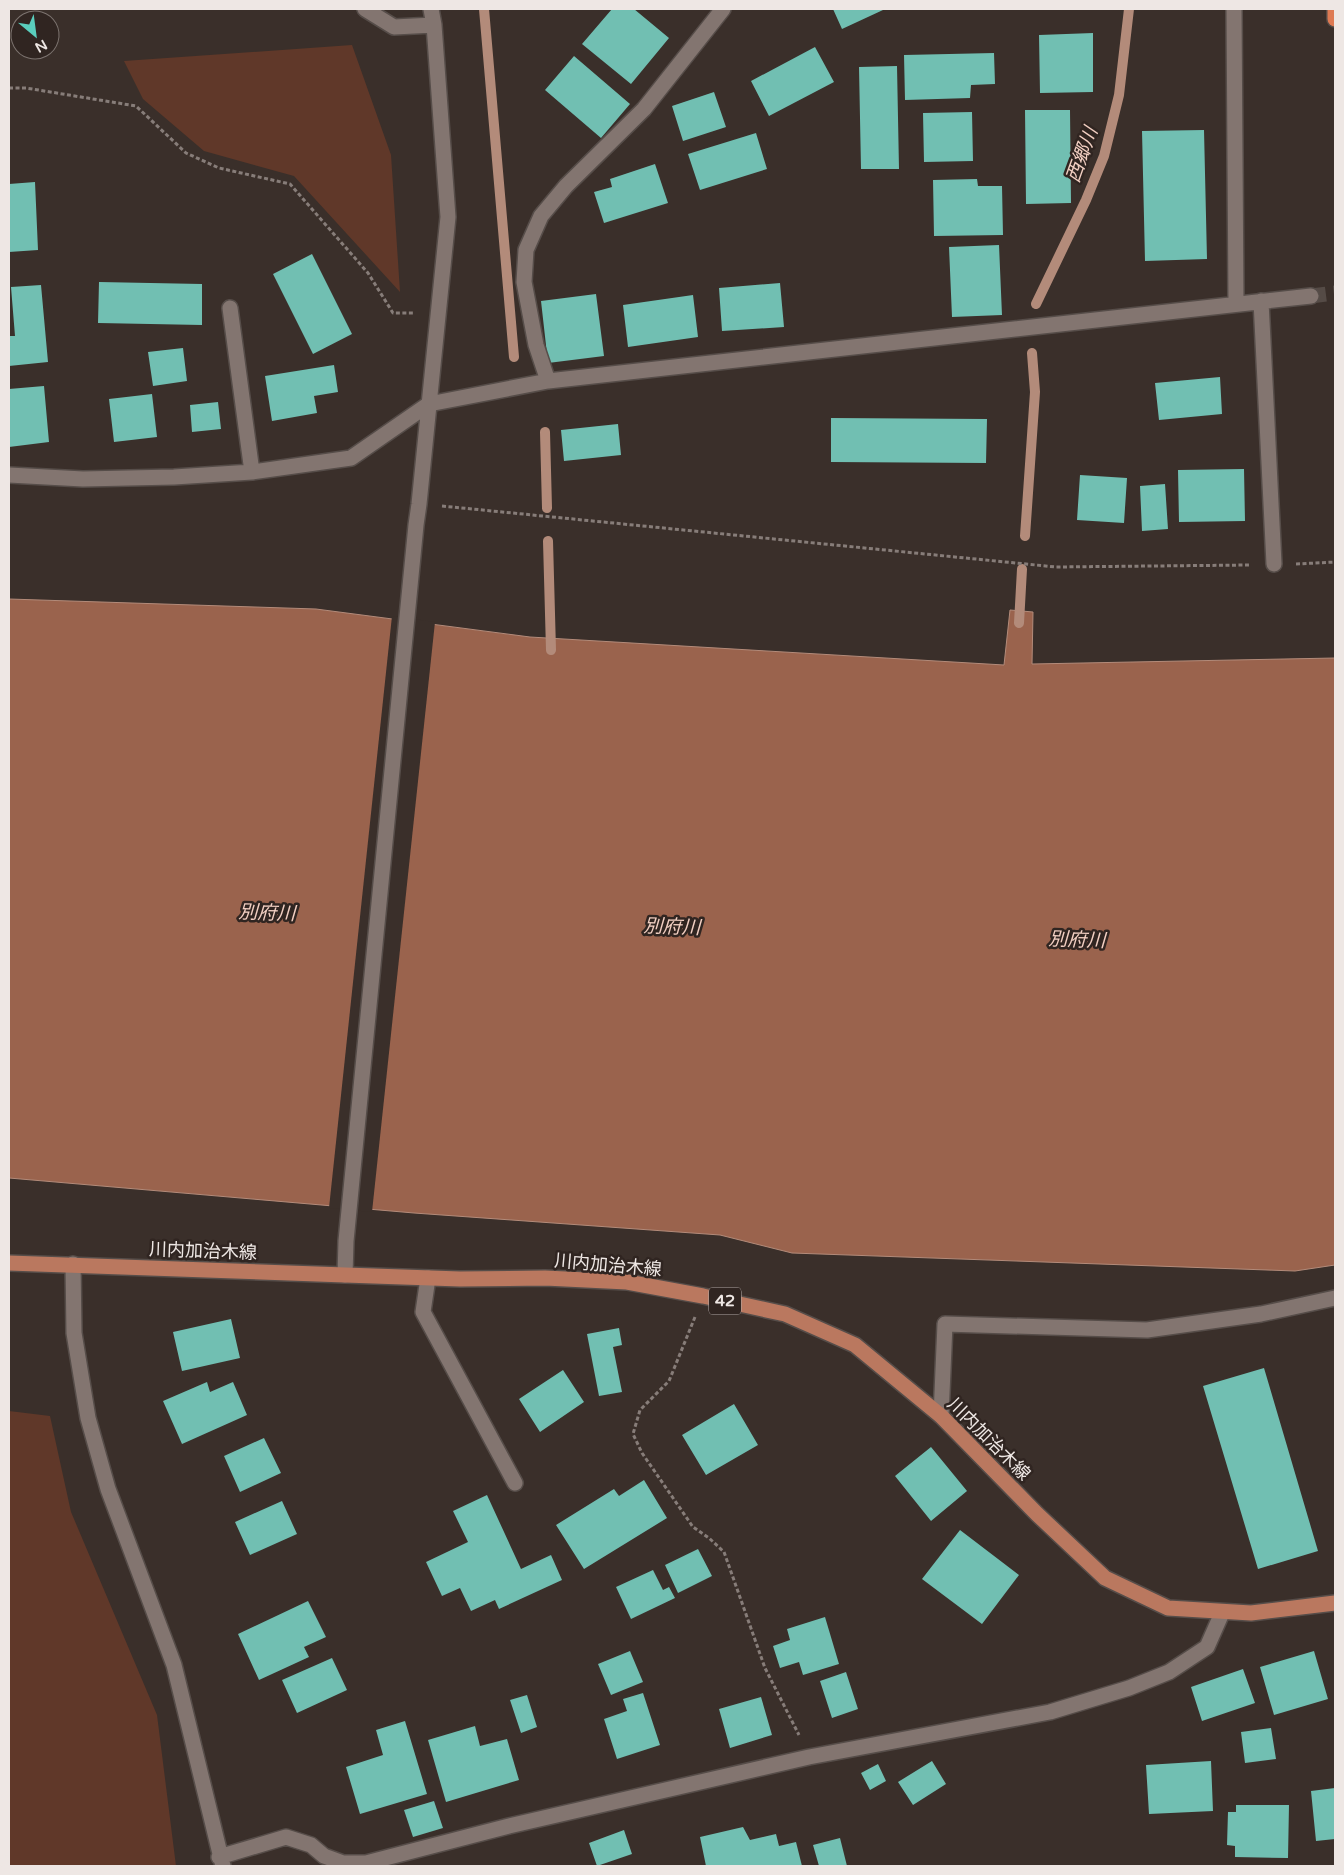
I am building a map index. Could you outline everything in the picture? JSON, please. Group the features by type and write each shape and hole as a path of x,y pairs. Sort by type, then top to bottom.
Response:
{"highway":[{"path":"1335,9 1335,19"}],"main road":[{"name":"川内加治木線","path":"9,1262 345,1276 545,1278 627,1282 704,1296 785,1314 855,1345 941,1416 1037,1514 1105,1578 1168,1608 1222,1613 1251,1613 1335,1603"}],"street":[{"path":"365,9 394,28 434,26"},
{"path":"345,1276 346,1241 448,217 434,26 431,9"},
{"path":"548,381 536,345 524,282 526,250 541,216 566,186 644,108 723,9"},
{"path":"1234,9 1236,304"},
{"path":"9,475 83,479 174,477 252,472 351,458 429,404 548,381 1311,296"},
{"path":"1261,301 1274,564"},
{"path":"230,308 252,472"},
{"path":"73,1264 74,1333 88,1418 108,1490 174,1665 221,1862 286,1838 310,1845 324,1856 343,1863 366,1864 509,1826 810,1758 1050,1712 1128,1688 1168,1672 1206,1647 1222,1613"},
{"path":"428,1278 423,1312 516,1483"},
{"path":"941,1416 944,1324 1147,1330 1261,1314 1335,1298"}],"path":[{"path":"9,88 26,88 136,106 186,153 219,168 290,184 368,273 393,313 437,313"},
{"path":"419,504 1056,568 1335,562"},
{"path":"704,1296 669,1381 640,1410 633,1434 642,1452 693,1527 724,1552 765,1668 810,1758"}],"shaded area":[{"path":"352,45 391,155 400,292 294,176 204,151 143,99 124,61"},
{"path":"9,1411 50,1416 71,1512 157,1715 176,1866 9,1866"}],"water":[{"name":"別府川","path":"9,599 316,609 530,637 1004,665 1010,610 1033,612 1032,664 1335,658 1335,1265 1295,1271 792,1253 720,1235 414,1213 9,1178"}],"pier":[{"path":"392,616 435,622 372,1212 329,1208"}],"building":[{"path":"612,9 634,9 669,38 631,84 582,44"},
{"path":"833,9 882,9 883,10 842,29"},
{"path":"1093,33 1093,92 1040,93 1039,35"},
{"path":"815,47 834,82 769,116 751,81"},
{"path":"994,53 995,84 971,85 970,98 905,100 904,55"},
{"path":"574,56 630,104 601,138 545,90"},
{"path":"897,66 899,169 861,169 859,67"},
{"path":"714,92 726,127 683,141 672,106"},
{"path":"1025,110 1070,110 1071,203 1026,204"},
{"path":"972,112 973,161 924,162 923,113"},
{"path":"1204,130 1207,259 1145,261 1142,131"},
{"path":"756,133 767,169 700,190 688,154"},
{"path":"655,164 668,203 604,223 594,192 612,187 610,179"},
{"path":"977,179 978,186 1002,186 1003,235 934,236 933,180"},
{"path":"35,182 38,250 9,252 9,184"},
{"path":"999,245 1002,315 952,317 949,247"},
{"path":"312,254 352,334 313,354 273,274"},
{"path":"99,282 202,284 202,325 98,323"},
{"path":"780,283 784,327 722,331 719,288"},
{"path":"41,285 48,362 9,366 9,336 15,336 11,287"},
{"path":"596,294 604,356 548,363 541,301"},
{"path":"693,295 698,337 628,347 623,305"},
{"path":"183,348 187,381 153,386 148,352"},
{"path":"334,365 338,392 314,396 317,413 272,421 265,376"},
{"path":"1220,377 1222,414 1159,420 1155,383"},
{"path":"44,386 49,442 9,447 9,389"},
{"path":"152,394 157,437 114,442 109,399"},
{"path":"218,402 221,429 192,432 190,405"},
{"path":"831,418 987,419 986,463 831,462"},
{"path":"618,424 621,455 564,461 561,430"},
{"path":"1244,469 1245,521 1179,522 1178,470"},
{"path":"1080,475 1127,478 1124,523 1077,520"},
{"path":"1165,484 1168,529 1142,531 1140,486"},
{"path":"231,1319 240,1358 182,1371 173,1332"},
{"path":"619,1328 622,1345 613,1347 622,1392 599,1396 587,1334"},
{"path":"1264,1368 1318,1551 1258,1569 1203,1386"},
{"path":"563,1370 584,1402 540,1432 519,1399"},
{"path":"207,1382 210,1392 233,1382 247,1415 182,1444 163,1401"},
{"path":"734,1404 758,1445 706,1475 682,1435"},
{"path":"264,1438 281,1473 240,1492 224,1456"},
{"path":"931,1447 967,1491 931,1521 895,1476"},
{"path":"644,1480 667,1518 584,1569 556,1525 614,1489 619,1496"},
{"path":"487,1495 521,1569 551,1555 562,1580 499,1609 495,1600 471,1611 460,1588 442,1596 426,1562 468,1542 453,1511"},
{"path":"282,1501 297,1534 250,1555 235,1522"},
{"path":"960,1530 1019,1575 982,1624 922,1579"},
{"path":"698,1549 712,1576 678,1593 665,1565"},
{"path":"653,1570 663,1590 669,1587 675,1598 631,1619 616,1587"},
{"path":"308,1601 326,1637 304,1647 309,1657 259,1680 238,1634"},
{"path":"825,1617 839,1664 803,1675 799,1662 780,1668 773,1646 790,1640 787,1629"},
{"path":"630,1651 643,1682 611,1695 598,1664"},
{"path":"1314,1651 1328,1699 1274,1715 1260,1667"},
{"path":"332,1658 347,1690 297,1713 282,1680"},
{"path":"1243,1669 1255,1703 1202,1721 1191,1687"},
{"path":"846,1672 858,1709 832,1718 820,1681"},
{"path":"643,1693 660,1745 617,1759 604,1719 627,1711 623,1699"},
{"path":"527,1695 537,1727 521,1733 510,1700"},
{"path":"761,1697 772,1735 730,1748 719,1709"},
{"path":"405,1721 427,1794 360,1814 346,1767 383,1755 376,1730"},
{"path":"475,1726 480,1746 507,1739 519,1780 446,1802 428,1740"},
{"path":"1271,1728 1276,1759 1245,1763 1241,1732"},
{"path":"932,1761 946,1784 913,1805 898,1782"},
{"path":"1211,1761 1213,1811 1149,1814 1146,1765"},
{"path":"878,1764 886,1781 870,1790 861,1773"},
{"path":"1335,1788 1335,1839 1316,1841 1311,1791"},
{"path":"434,1801 443,1828 413,1837 404,1810"},
{"path":"1236,1805 1289,1805 1288,1858 1235,1857 1235,1846 1227,1845 1228,1812 1236,1812"},
{"path":"743,1827 750,1840 776,1834 779,1846 796,1842 802,1866 706,1866 700,1837"},
{"path":"624,1830 632,1854 597,1866 589,1843"},
{"path":"840,1838 847,1866 819,1866 813,1845"}],"waterway":[{"path":"484,9 514,357"},
{"name":"西郷川","path":"1036,304 1086,200 1104,156 1119,95 1129,9"},
{"name":"西郷川","path":"1025,536 1035,392 1032,353"},
{"path":"545,432 547,508"},
{"path":"548,541 551,650"},
{"path":"1019,623 1022,569"}],"tunnel":[{"path":"1311,296 1335,293"}]}
